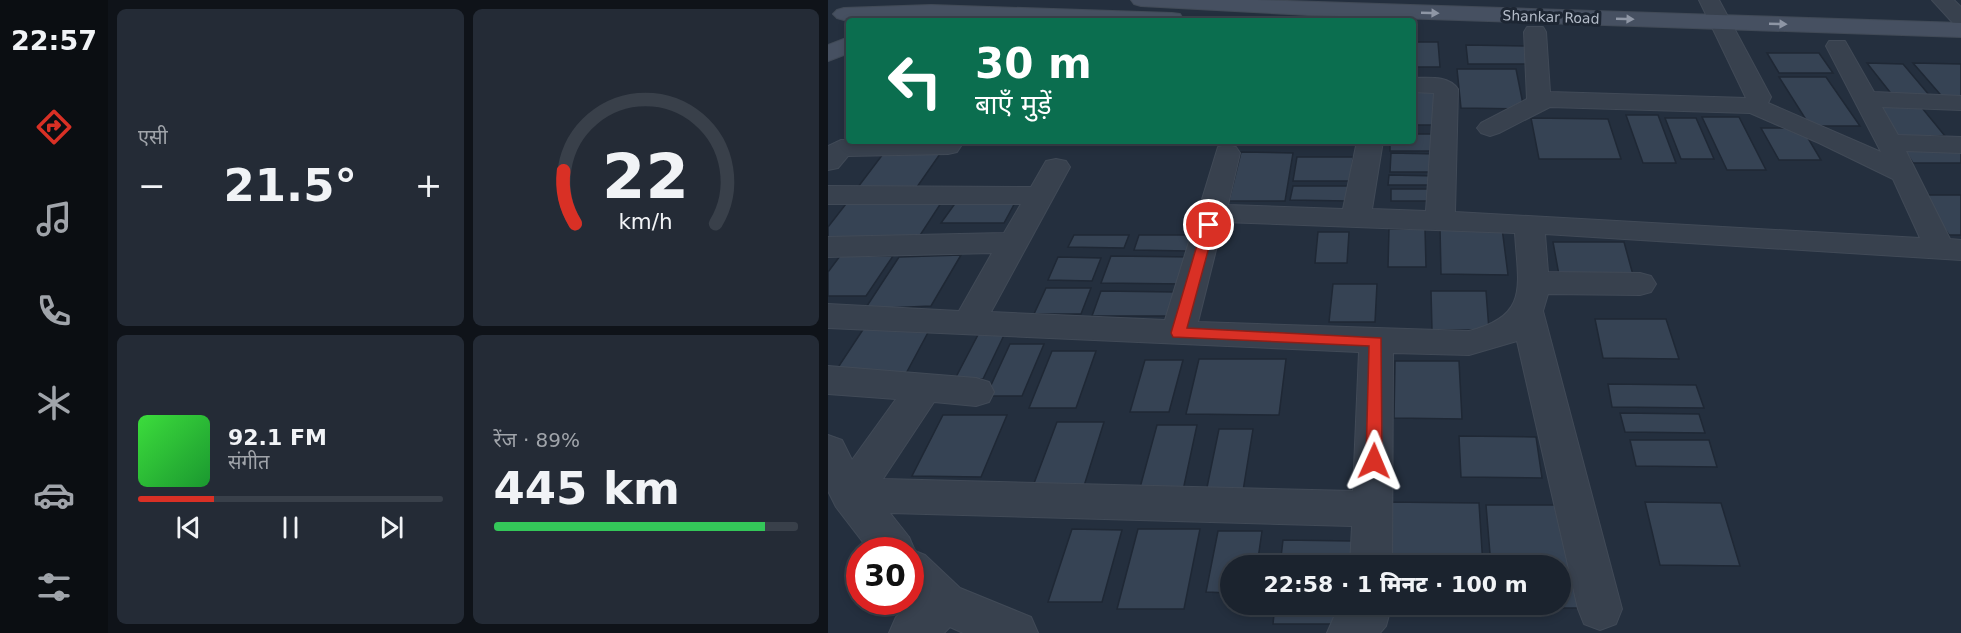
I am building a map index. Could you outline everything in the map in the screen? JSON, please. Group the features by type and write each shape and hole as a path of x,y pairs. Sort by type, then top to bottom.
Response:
{"main road":[{"name":"Shankar Road","path":"1141,0 1725,32 1837,46 1938,51"},
{"path":"914,18 931,11"},
{"path":"844,12 931,11 1137,18"},
{"name":"Shankar Road","path":"1416,28 1535,32 1961,30"},
{"path":"828,54 846,45"}],"street":[{"path":"1709,0 1759,97 1754,106"},
{"path":"1942,0 1961,18"},
{"path":"1535,32 1538,96 1545,100 1754,106 1828,137 1904,174"},
{"path":"1837,46 1904,174 1950,249"},
{"path":"1416,85 1442,86 1446,89 1440,219"},
{"path":"1865,99 1961,104"},
{"path":"1490,128 1545,100"},
{"path":"1889,142 1961,145"},
{"path":"1356,218 1369,144"},
{"path":"828,162 841,148 948,146"},
{"path":"1178,333 1227,153"},
{"path":"968,323 1011,243 1056,167"},
{"path":"829,195 1039,196"},
{"path":"1211,213 1440,219 1950,249"},
{"path":"1529,224 1529,298 1600,609"},
{"path":"828,247 1011,243"},
{"path":"1529,298 1640,284"},
{"path":"828,316 1178,333 1468,343 1494,336 1517,326 1529,298"},
{"path":"1371,555 1376,341"},
{"path":"828,380 976,392"},
{"path":"850,495 924,388"},
{"path":"828,451 850,495 884,537"},
{"path":"850,495 1373,509"},
{"path":"924,583 945,603 1015,633"},
{"path":"912,633 945,603"},
{"path":"1350,633 1355,631 1367,615"}],"building":[{"path":"1416,42 1438,42 1440,67 1416,67"},
{"path":"1466,45 1525,46 1530,64 1468,64"},
{"path":"1767,53 1819,53 1833,73 1779,73"},
{"path":"1867,63 1903,64 1930,96 1893,96"},
{"path":"1913,63 1961,64 1961,101 1946,101"},
{"path":"1457,69 1516,69 1524,109 1461,108"},
{"path":"1779,77 1826,77 1860,126 1810,126"},
{"path":"1416,91 1442,91 1443,125 1416,125"},
{"path":"1869,103 1918,103 1945,136 1894,136"},
{"path":"1626,115 1658,115 1676,163 1643,163"},
{"path":"1702,117 1739,117 1766,170 1727,170"},
{"path":"1531,118 1608,119 1621,159 1539,159"},
{"path":"1665,118 1696,118 1714,159 1681,159"},
{"path":"1761,128 1802,128 1821,160 1779,160"},
{"path":"1416,134 1441,134 1441,151 1390,151 1390,144 1416,144"},
{"path":"1903,148 1961,148 1961,163 1913,163"},
{"path":"1241,152 1293,153 1285,201 1229,201"},
{"path":"1391,153 1437,154 1438,172 1390,172"},
{"path":"883,154 940,154 917,187 858,187"},
{"path":"1297,157 1353,157 1351,181 1293,181"},
{"path":"1389,175 1438,176 1439,185 1388,185"},
{"path":"1293,186 1349,186 1348,201 1290,200"},
{"path":"1391,189 1439,189 1439,201 1391,201"},
{"path":"1920,195 1961,195 1961,235 1949,235"},
{"path":"959,198 1017,199 1004,223 941,223"},
{"path":"849,200 943,200 915,243 828,243 828,227"},
{"path":"1440,227 1502,228 1508,275 1441,274"},
{"path":"1389,229 1425,229 1426,267 1388,267"},
{"path":"1318,232 1349,232 1347,263 1315,263"},
{"path":"1074,235 1129,235 1124,248 1068,247"},
{"path":"1139,235 1192,235 1188,251 1134,250"},
{"path":"1553,242 1624,242 1633,275 1559,275"},
{"path":"961,255 931,306 865,309 899,257"},
{"path":"840,256 893,256 866,296 828,296 828,272"},
{"path":"1111,256 1193,257 1185,284 1101,283"},
{"path":"1058,257 1101,258 1092,281 1048,280"},
{"path":"1333,284 1377,284 1375,322 1329,322"},
{"path":"1046,288 1091,288 1081,314 1034,314"},
{"path":"1101,291 1175,292 1169,316 1092,316"},
{"path":"1431,291 1486,291 1489,330 1432,330"},
{"path":"1595,319 1666,319 1679,359 1603,358"},
{"path":"866,325 932,325 903,379 831,378"},
{"path":"980,331 1006,331 983,379 955,379"},
{"path":"1010,344 1044,344 1022,396 986,396"},
{"path":"1052,351 1096,351 1076,408 1029,408"},
{"path":"1199,359 1286,359 1279,415 1186,414"},
{"path":"1145,360 1183,360 1169,412 1130,412"},
{"path":"1395,361 1459,361 1462,419 1394,418"},
{"path":"1608,384 1696,385 1704,408 1612,407"},
{"path":"1620,413 1699,414 1705,433 1625,432"},
{"path":"943,415 1007,415 981,477 912,476"},
{"path":"1057,422 1104,422 1084,486 1033,486"},
{"path":"1157,425 1197,425 1182,495 1138,495"},
{"path":"1219,429 1253,429 1242,497 1205,497"},
{"path":"1459,436 1536,437 1542,478 1461,477"},
{"path":"1630,440 1709,440 1717,467 1636,466"},
{"path":"1385,502 1479,503 1482,555 1383,555"},
{"path":"1645,502 1721,503 1740,566 1660,565"},
{"path":"1486,505 1569,505 1585,608 1571,608 1571,555 1490,555"},
{"path":"1072,529 1122,530 1102,602 1048,602"},
{"path":"1138,529 1200,529 1184,609 1117,609"},
{"path":"1218,531 1262,531 1259,555 1220,555 1220,593 1206,592"},
{"path":"1283,540 1352,541 1351,555 1281,555"},
{"path":"1274,615 1348,615 1348,624 1273,624"}],"route":[{"path":"1209,225 1178,333 1376,341 1374,461"}]}
